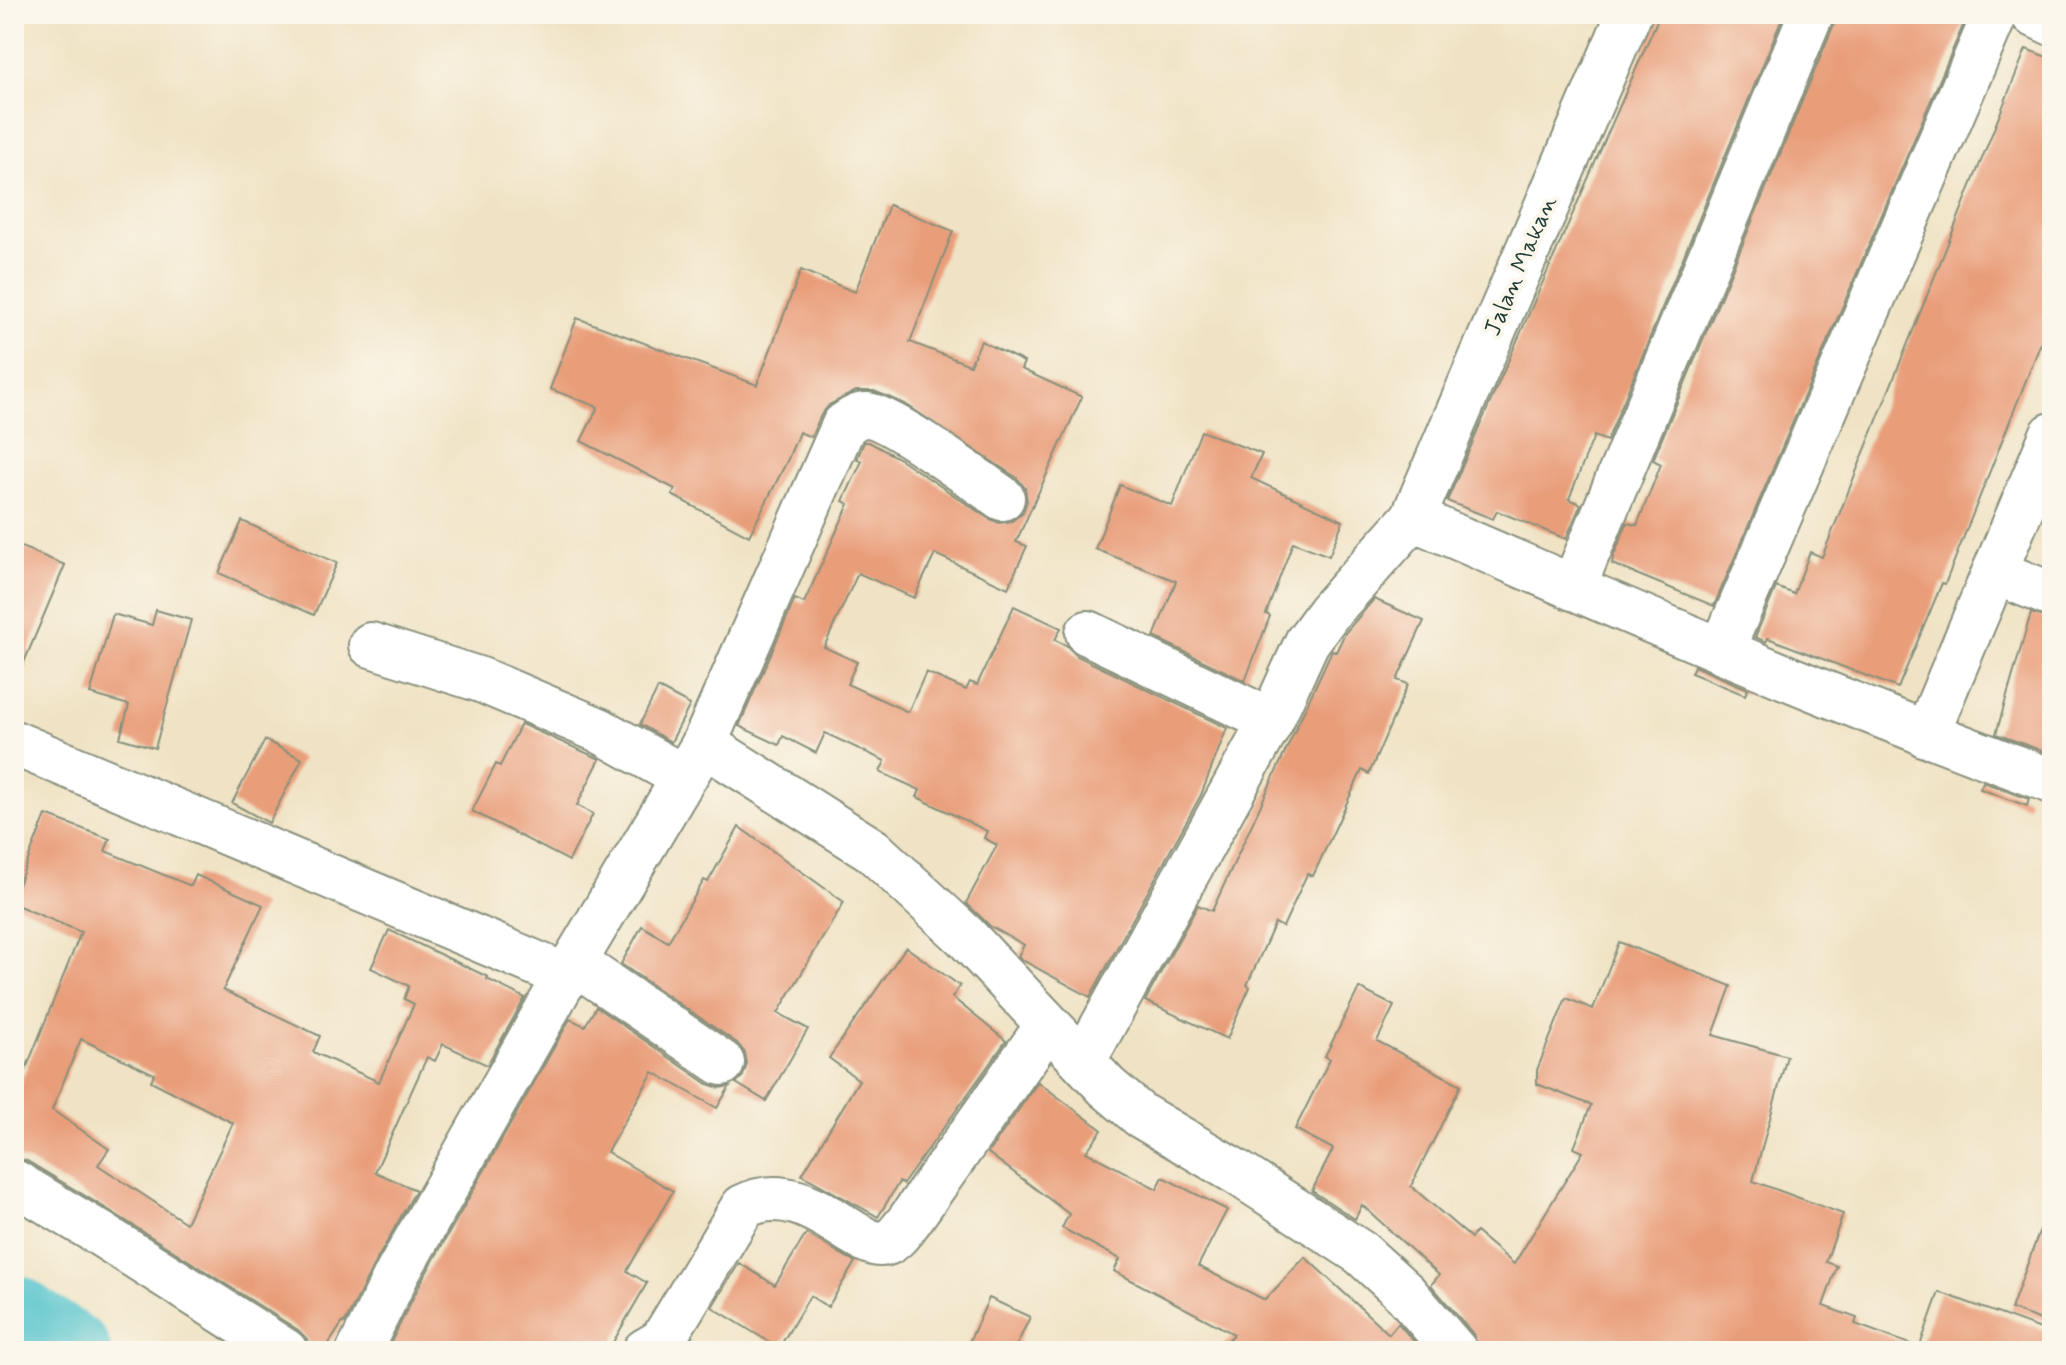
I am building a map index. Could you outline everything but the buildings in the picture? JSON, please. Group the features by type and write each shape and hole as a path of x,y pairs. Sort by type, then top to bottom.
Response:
{"street":[{"name":"Jalan Makan","path":"1084,1060 1271,721 1307,642 1413,518 1629,14"},
{"path":"1573,588 1811,14"},
{"path":"1722,650 1995,14"},
{"path":"2033,14 2052,23"},
{"path":"359,1351 398,1272 570,969 693,761 844,425 866,415 875,417 923,444 1002,498"},
{"path":"1926,735 2052,435"},
{"path":"1413,518 1926,735 2052,781"},
{"path":"1995,572 2052,595"},
{"path":"1088,633 1271,721"},
{"path":"371,645 481,680 599,730 693,761 872,850 966,937 1107,1087 1140,1115 1238,1173 1361,1253 1405,1293 1446,1348"},
{"path":"14,743 570,969 722,1063"},
{"path":"645,1351 662,1341 743,1207 755,1200 798,1201 873,1242 887,1243 893,1239 1048,1025"},
{"path":"14,1182 285,1351"}],"waterway":[{"path":"14,1312 73,1351"}]}
